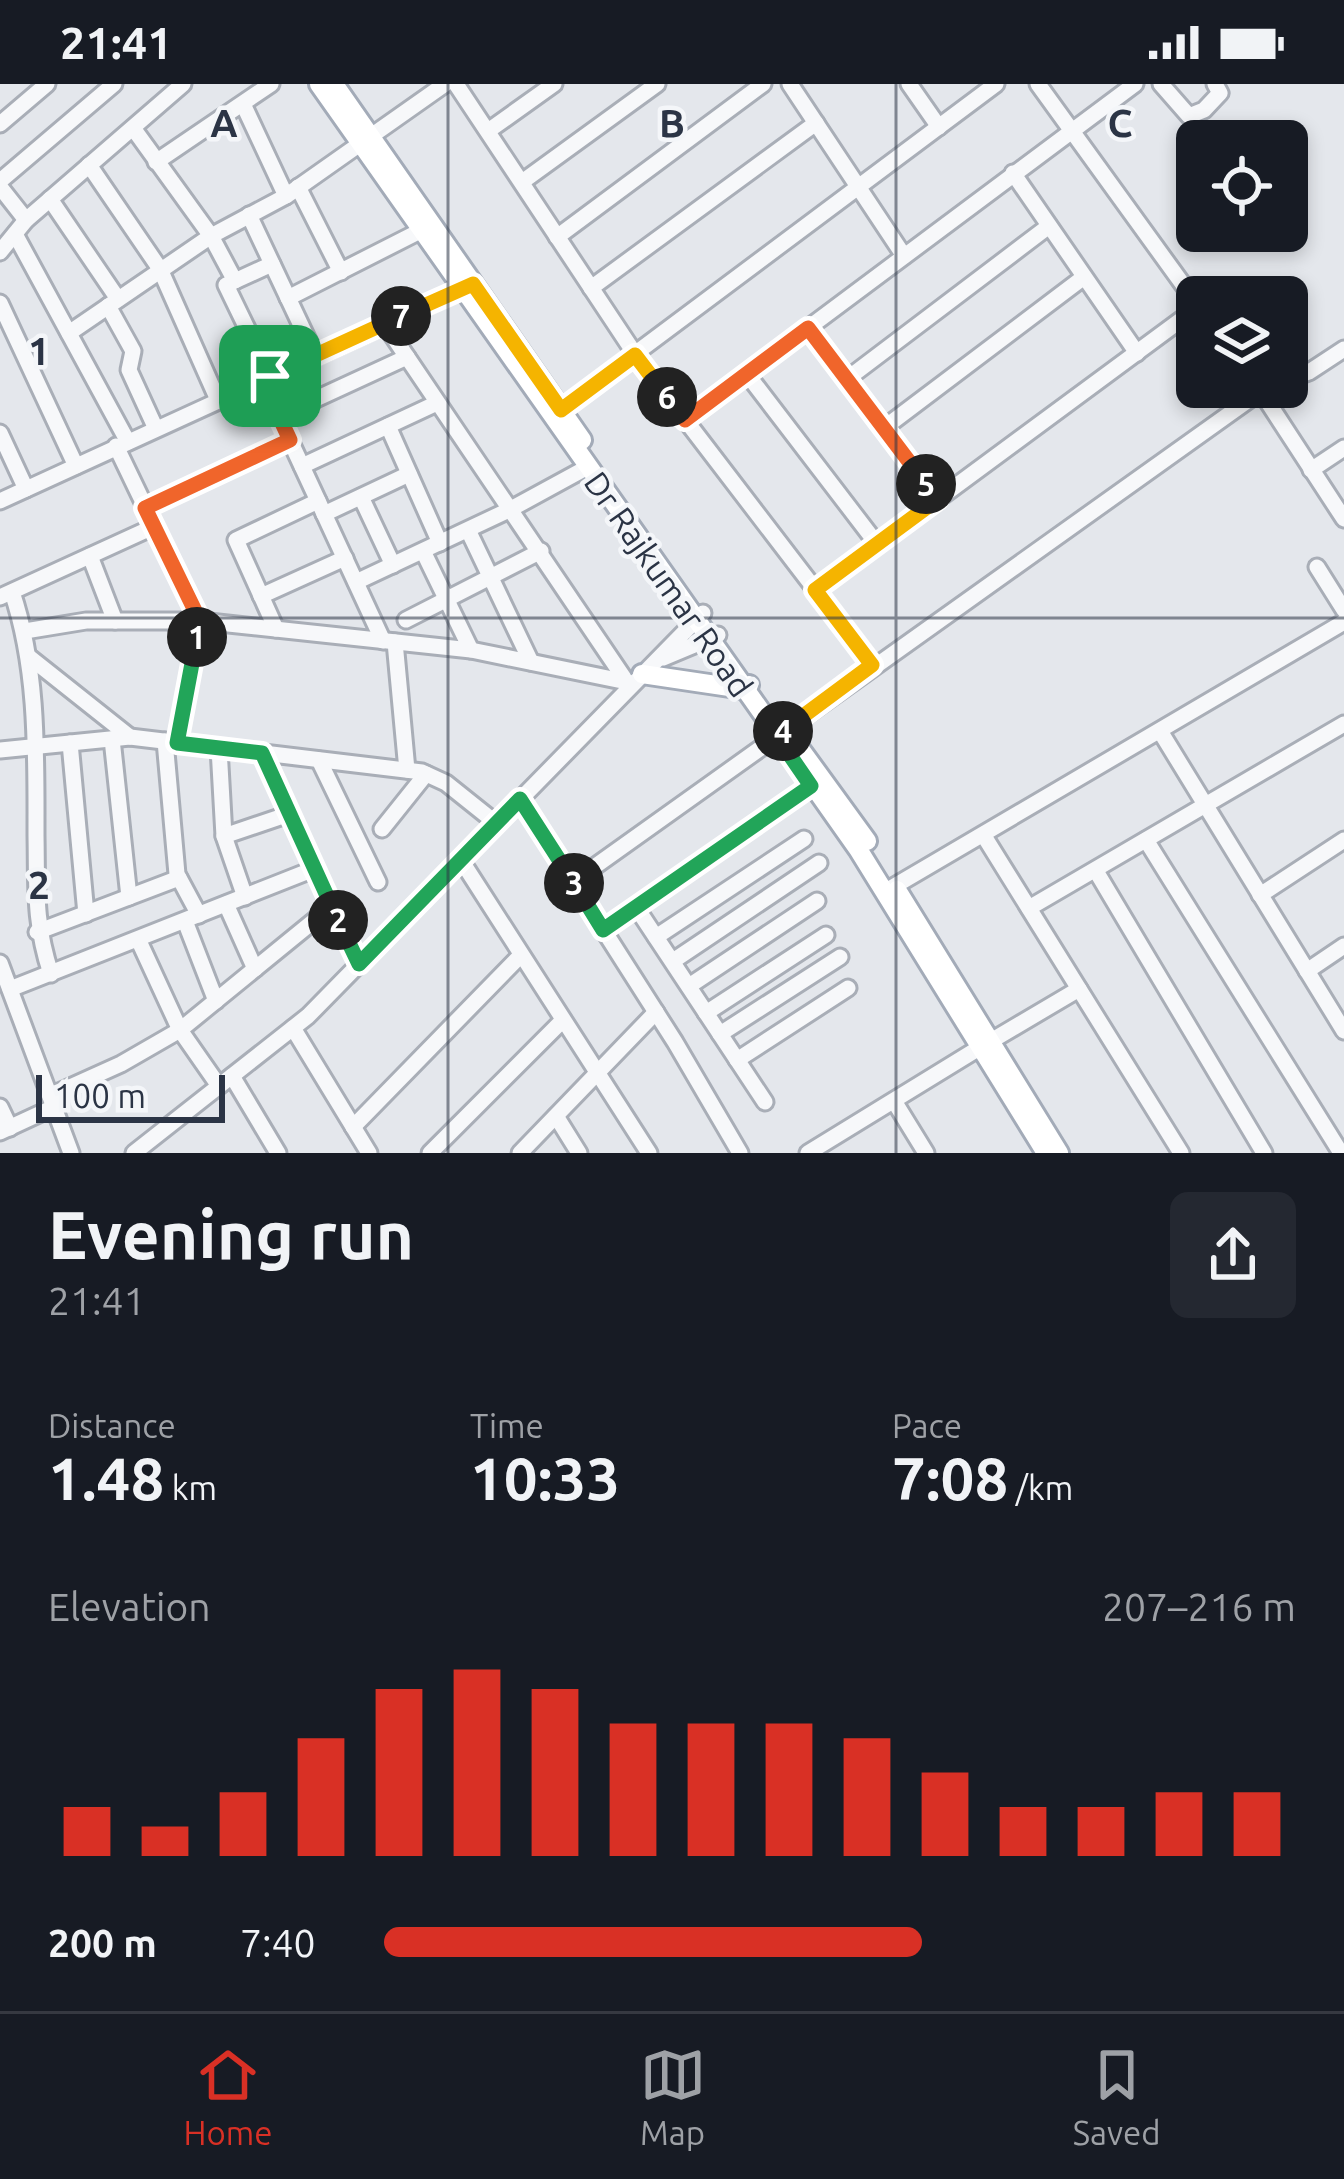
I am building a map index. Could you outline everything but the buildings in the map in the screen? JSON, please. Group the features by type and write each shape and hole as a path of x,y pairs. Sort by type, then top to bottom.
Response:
{"main road":[{"name":"Dr Rajkumar Road","path":"319,84 366,141 890,890 1046,1153"},
{"name":"Dr Rajkumar Road","path":"334,84 420,231 468,287"},
{"name":"Dr Rajkumar Road","path":"556,413 586,468 698,617"},
{"path":"632,679 747,686"},
{"name":"Dr Rajkumar Road","path":"781,732 811,786 890,890"},
{"name":"Dr Rajkumar Road","path":"985,1045 1059,1153"}],"street":[{"path":"0,95 6,119 47,84"},
{"path":"114,84 0,184 10,236 69,333 122,444 153,527 200,621 171,742 179,878 216,1001"},
{"path":"10,236 183,84"},
{"path":"156,162 271,84"},
{"path":"69,333 160,269 292,191 446,84"},
{"path":"456,84 635,355 872,665"},
{"path":"488,131 554,84"},
{"path":"522,182 657,84"},
{"path":"557,237 763,84"},
{"path":"790,84 904,256"},
{"path":"909,84 939,127"},
{"path":"556,413 997,84"},
{"path":"1037,84 1176,277"},
{"path":"685,420 1135,84"},
{"path":"1170,88 1189,116 1218,97 1215,84"},
{"path":"243,104 341,272"},
{"path":"591,288 816,122"},
{"path":"133,128 212,236 235,281"},
{"path":"89,166 160,269 218,400"},
{"path":"1013,173 1137,353"},
{"path":"50,199 113,303 133,351 129,370 156,429"},
{"path":"249,215 315,355"},
{"path":"847,380 1049,226"},
{"path":"288,298 420,231"},
{"path":"272,264 226,285 279,416 356,582 389,641 407,770"},
{"path":"884,428 1084,277"},
{"path":"0,501 468,287"},
{"path":"0,303 76,466"},
{"path":"815,590 1176,322"},
{"path":"384,323 509,510 632,679"},
{"path":"808,328 938,499"},
{"path":"1308,372 1344,349"},
{"path":"279,416 406,357"},
{"path":"747,374 878,544"},
{"path":"302,466 437,403"},
{"path":"573,882 1233,408"},
{"path":"1273,408 1344,519"},
{"path":"388,426 409,474 448,600 471,650"},
{"path":"0,433 26,489"},
{"path":"145,508 290,440"},
{"path":"1311,470 1344,448"},
{"path":"356,582 586,468"},
{"path":"276,629 236,540 361,497 409,474"},
{"path":"361,497 393,565"},
{"path":"51,974 37,932 35,746 26,631 6,595 153,527"},
{"path":"469,530 531,662"},
{"path":"406,620 541,551"},
{"path":"89,556 116,621"},
{"path":"261,596 345,558"},
{"path":"1317,567 1344,610"},
{"path":"134,1153 293,1028 698,617"},
{"path":"26,631 86,621 200,621 471,650 632,679"},
{"path":"890,890 1344,622"},
{"path":"660,659 713,638"},
{"path":"28,656 121,738 129,897"},
{"path":"1029,908 1344,724"},
{"path":"1160,731 1344,1030"},
{"path":"0,750 121,738 407,770 446,783 496,823"},
{"path":"70,743 86,914"},
{"path":"219,748 224,836 245,897"},
{"path":"262,753 359,964"},
{"path":"319,760 378,881"},
{"path":"382,829 426,774"},
{"path":"603,930 811,786"},
{"path":"520,799 740,1153"},
{"path":"224,836 289,814"},
{"path":"984,836 1181,1153"},
{"path":"656,937 804,838"},
{"path":"1261,895 1344,840"},
{"path":"1146,841 1341,1153"},
{"path":"460,860 649,1153"},
{"path":"673,961 820,863"},
{"path":"10,988 314,869"},
{"path":"1096,872 1264,1153"},
{"path":"37,932 179,878"},
{"path":"689,986 818,902"},
{"path":"226,904 255,969"},
{"path":"0,1107 5,1130 180,1030 332,906"},
{"path":"636,907 765,1102"},
{"path":"706,1013 826,935"},
{"path":"138,939 180,1030 226,1081 274,1147 254,1153"},
{"path":"1307,970 1344,946"},
{"path":"353,1127 521,955"},
{"path":"720,1034 839,957"},
{"path":"0,963 71,1153"},
{"path":"737,1060 848,988"},
{"path":"818,1150 1079,989"},
{"path":"520,1153 656,1012"},
{"path":"0,1027 20,1018"},
{"path":"430,1153 563,1021"},
{"path":"293,1028 369,1153"},
{"path":"894,1101 926,1153"},
{"path":"556,1116 579,1153"}],"route":[{"path":"473,284 561,410 635,355 685,420 808,328 938,499 815,590 872,665 776,735 811,786 603,930 520,799 359,964 262,753 177,743 200,621 145,508 290,440 262,380 270,376 473,284"}]}
